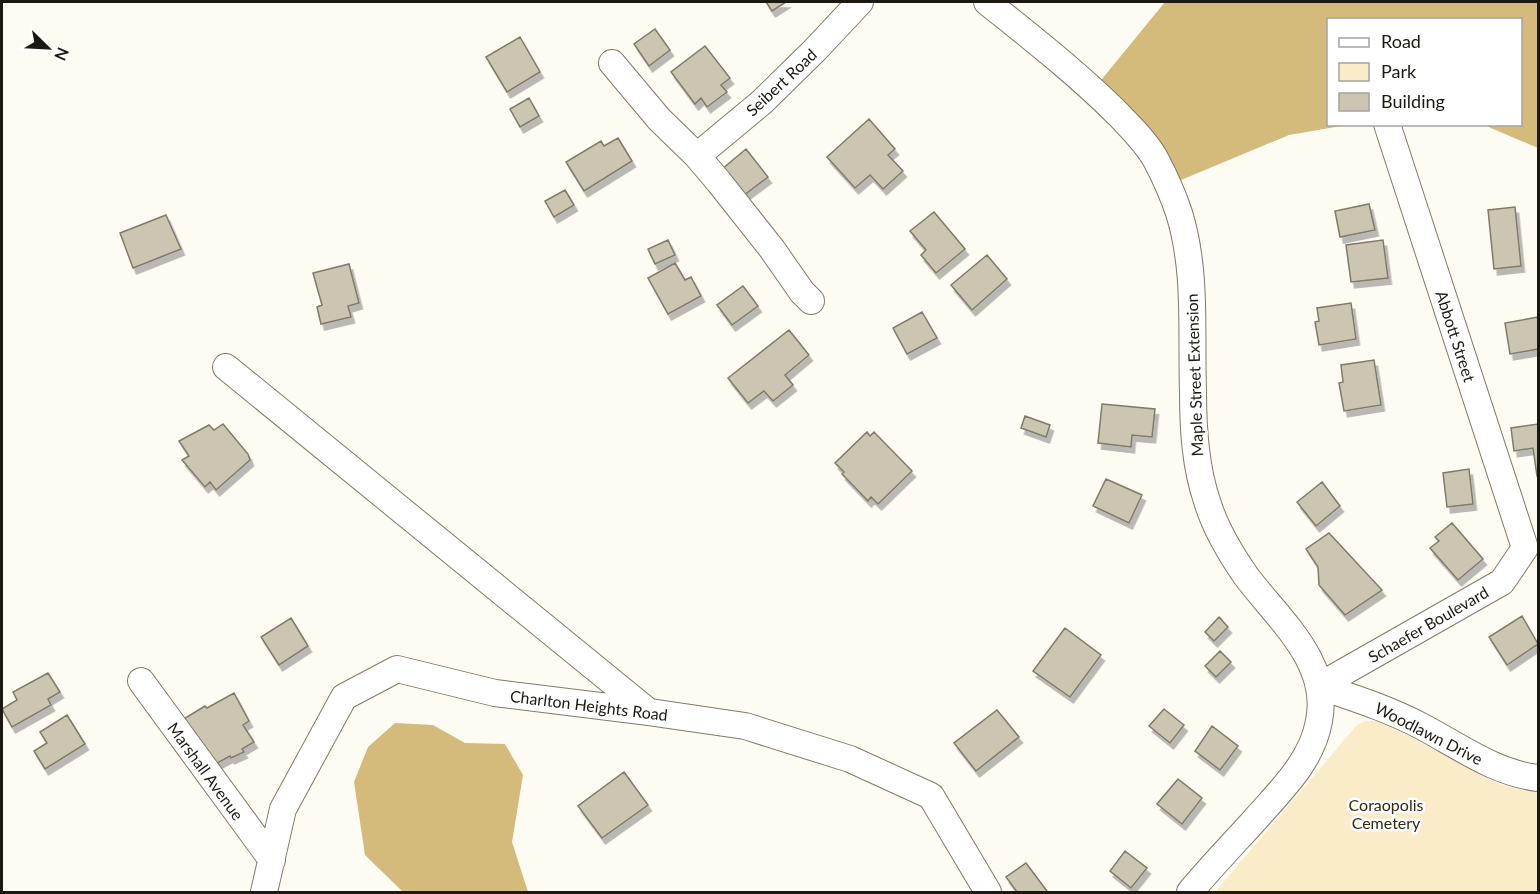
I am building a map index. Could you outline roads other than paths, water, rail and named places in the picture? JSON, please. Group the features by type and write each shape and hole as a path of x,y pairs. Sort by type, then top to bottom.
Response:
{"street":[{"name":"Seibert Road","path":"697,156 769,95 860,2"},
{"name":"Maple Street Extension","path":"987,2 1065,65 1114,110 1136,132 1154,156 1180,215 1187,250 1191,283 1195,442 1206,501 1229,550 1245,574 1301,644 1313,665 1319,686 1321,703 1319,722 1314,741 1302,763 1285,786 1190,892"},
{"path":"612,63 659,119 697,156 811,301"},
{"name":"Abbott Street","path":"1388,126 1525,548"},
{"path":"226,368 649,712"},
{"name":"Schaefer Boulevard","path":"1319,686 1502,582 1525,548"},
{"name":"Charlton Heights Road","path":"264,892 284,809 344,697 397,669 495,693 746,726 850,759 931,796 988,892"},
{"name":"Marshall Avenue","path":"141,681 272,861"},
{"name":"Woodlawn Drive","path":"1319,686 1382,707 1503,770 1539,778"}],"park label":[{"name":"Coraopolis Cemetery","path":"1386,813"}]}
